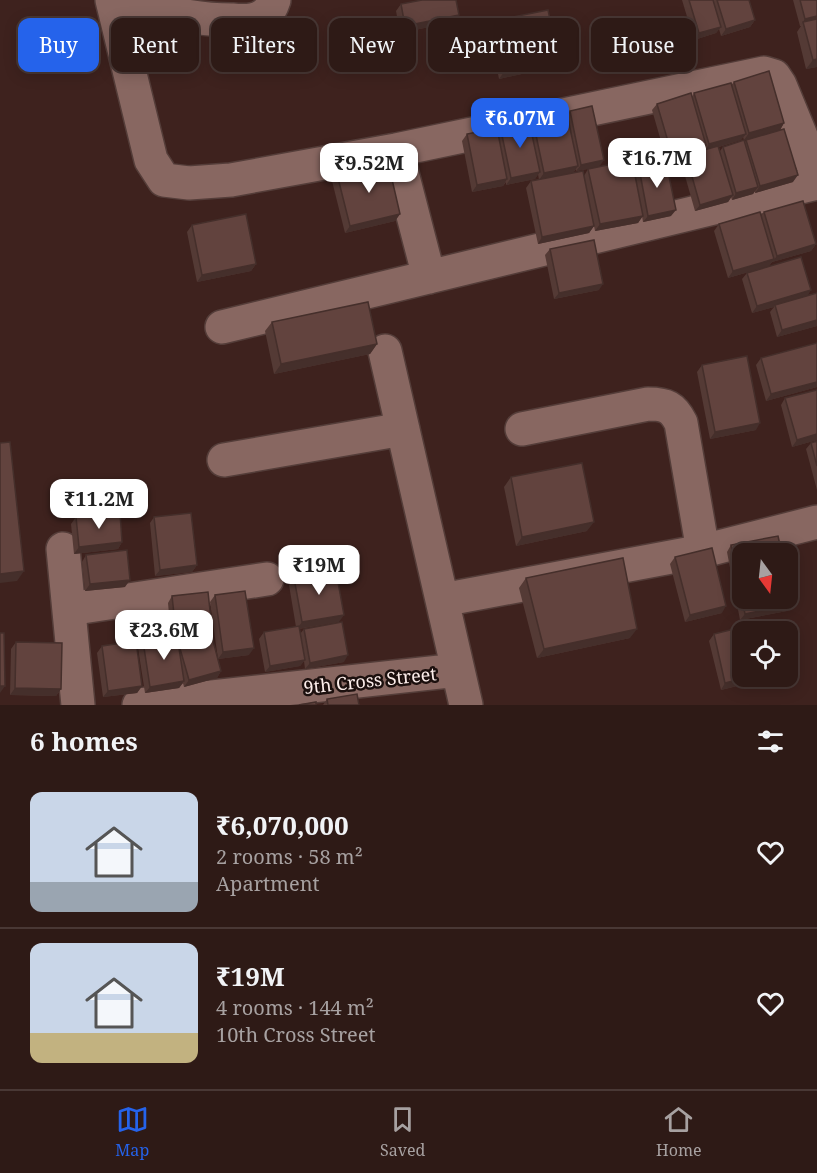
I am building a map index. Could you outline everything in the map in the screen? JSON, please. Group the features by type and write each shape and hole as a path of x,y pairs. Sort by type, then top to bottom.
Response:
{"street":[{"path":"112,0 152,160 164,180 189,183 231,180 396,150 764,73 774,76 780,85 817,175"},
{"path":"123,0 178,16 234,21 263,16 271,8 274,0"},
{"path":"396,150 429,277"},
{"path":"222,327 817,183"},
{"path":"385,351 465,705"},
{"path":"522,429 648,404 662,404 675,413 681,423 703,551"},
{"path":"224,460 402,429"},
{"path":"442,600 703,551 817,522"},
{"path":"63,549 78,705"},
{"path":"69,609 267,579"},
{"name":"9th Cross Street","path":"139,705 458,670"}],"building":[{"path":"422,0 456,0 459,15 428,18 428,21 416,24 416,18 404,18 401,4"},
{"path":"689,0 713,0 721,27 699,33"},
{"path":"717,0 749,0 755,20 726,29"},
{"path":"800,0 817,0 817,16 805,19"},
{"path":"548,10 550,18 508,18"},
{"path":"817,19 817,59 813,60 803,22"},
{"path":"769,71 784,123 749,133 734,82"},
{"path":"731,83 746,134 709,144 694,93"},
{"path":"691,93 706,145 672,155 657,104"},
{"path":"592,106 604,160 581,165 570,111"},
{"path":"567,114 578,166 544,173 533,121"},
{"path":"529,121 540,172 511,178 500,126"},
{"path":"497,128 507,179 477,185 467,134"},
{"path":"784,129 798,175 760,186 746,140"},
{"path":"744,140 758,187 736,193 723,147"},
{"path":"718,146 733,195 700,205 686,155"},
{"path":"632,160 643,216 600,224 588,169"},
{"path":"388,162 400,214 350,226 337,174"},
{"path":"666,162 676,210 648,216 639,168"},
{"path":"583,171 594,226 542,237 531,181"},
{"path":"803,201 816,244 777,256 764,212"},
{"path":"760,212 774,259 733,271 719,224"},
{"path":"246,214 256,264 202,275 192,225"},
{"path":"594,240 603,284 559,293 550,249"},
{"path":"801,257 811,290 757,306 747,273"},
{"path":"817,293 817,320 782,330 775,305"},
{"path":"368,302 377,344 281,364 272,322"},
{"path":"817,343 817,382 771,394 761,358"},
{"path":"747,356 760,423 715,432 702,365"},
{"path":"817,390 817,434 797,440 785,398"},
{"path":"817,441 817,466 811,443"},
{"path":"10,442 24,571 0,574 0,443"},
{"path":"582,463 594,522 522,537 511,477"},
{"path":"120,513 122,542 79,547 76,517"},
{"path":"191,513 197,565 160,570 154,517"},
{"path":"778,536 780,543 741,543"},
{"path":"712,548 726,606 690,615 675,557"},
{"path":"127,550 130,580 90,584 86,555"},
{"path":"623,558 637,629 544,649 526,578"},
{"path":"336,571 344,615 302,622 294,578"},
{"path":"245,591 254,648 223,652 215,595"},
{"path":"208,592 212,629 176,632 172,596"},
{"path":"744,609 768,609 745,614"},
{"path":"342,622 348,655 310,663 304,629"},
{"path":"299,626 305,660 270,666 264,632"},
{"path":"732,630 732,681 725,683 714,634"},
{"path":"0,633 4,633 5,686 0,686"},
{"path":"177,635 184,681 150,687 143,641"},
{"path":"212,637 221,671 189,680 179,645"},
{"path":"136,641 142,686 108,691 102,646"},
{"path":"16,642 62,643 61,689 15,688"},
{"path":"357,694 359,705 328,705 327,699"},
{"path":"316,702 316,705 299,705"}]}
